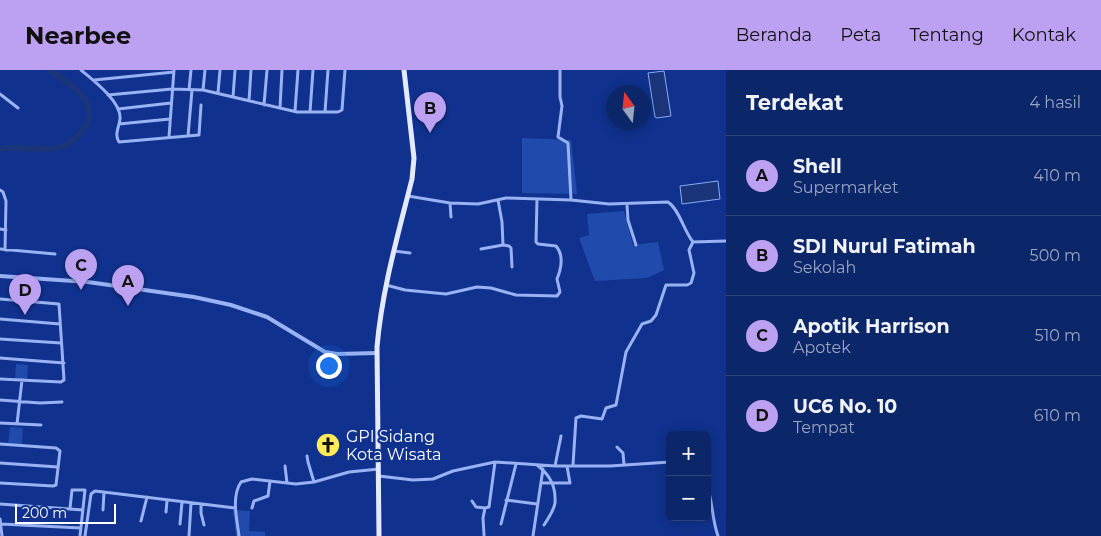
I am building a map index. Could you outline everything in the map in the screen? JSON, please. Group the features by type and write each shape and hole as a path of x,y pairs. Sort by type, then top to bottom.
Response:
{"main road":[{"path":"379,536 377,353 380,316 385,285 408,196 414,163 404,70"}],"street":[{"path":"81,70 94,80 115,103 120,116 116,135 119,142 199,135 201,105"},
{"path":"188,136 191,90 190,70"},
{"path":"204,90 205,70"},
{"path":"218,93 220,70"},
{"path":"233,97 235,70"},
{"path":"249,101 251,70"},
{"path":"264,105 267,70"},
{"path":"280,108 282,70"},
{"path":"295,111 298,70"},
{"path":"310,112 313,70"},
{"path":"325,112 328,70"},
{"path":"108,96 172,89 204,90 295,111 338,112 342,110 345,70"},
{"path":"560,70 562,106 558,137 568,143 572,200"},
{"path":"94,80 174,71 169,137"},
{"path":"0,94 18,108"},
{"path":"118,109 171,103"},
{"path":"118,124 170,119"},
{"path":"0,190 5,194 5,250"},
{"path":"408,196 478,204 506,198 627,204 670,203 694,242"},
{"path":"385,285 405,290 446,294 477,287 491,288 516,295 557,296 560,292 557,279 560,272 560,257 556,246 538,244 536,242 537,199"},
{"path":"498,200 502,222 502,245"},
{"path":"450,202 451,217"},
{"path":"627,204 628,220 636,245"},
{"path":"0,210 6,210"},
{"path":"0,229 6,230"},
{"path":"694,242 726,241"},
{"path":"573,465 576,418 581,416 602,419 606,408 616,405 626,352 642,324 653,320 666,285 687,285 691,282 694,273 688,250 694,242"},
{"path":"481,249 502,245 509,246 511,248 512,267"},
{"path":"0,249 55,254"},
{"path":"394,251 410,253"},
{"path":"0,276 88,282 194,297 258,313 325,352 337,354 377,353"},
{"path":"0,299 58,303 60,306 61,343 64,363 62,382 0,378"},
{"path":"0,319 60,324"},
{"path":"0,339 61,343"},
{"path":"0,358 64,363"},
{"path":"17,424 22,380"},
{"path":"0,400 62,402"},
{"path":"0,423 41,425"},
{"path":"556,466 561,436"},
{"path":"0,444 58,448 60,452 57,484 53,486 0,483"},
{"path":"617,447 623,453 624,465"},
{"path":"308,456 314,482"},
{"path":"379,476 413,480 433,479 453,471 495,462 556,466 666,462"},
{"path":"484,535 483,518 485,508 489,506 495,462"},
{"path":"0,463 58,467"},
{"path":"501,524 516,464"},
{"path":"537,464 548,473 552,484 555,505 544,525"},
{"path":"285,466 287,483"},
{"path":"540,483 571,483 567,466"},
{"path":"239,536 235,508 238,486 241,482 252,479 287,483 314,482 349,472 379,469"},
{"path":"533,536 543,469"},
{"path":"252,508 254,501 268,496 270,481"},
{"path":"70,508 72,490 84,490 86,492 80,536"},
{"path":"85,536 91,494 97,491 235,508"},
{"path":"103,510 104,492"},
{"path":"141,520 147,497"},
{"path":"506,500 537,504"},
{"path":"166,512 167,501"},
{"path":"472,501 476,507 485,508"},
{"path":"711,501 718,536"},
{"path":"180,524 182,502"},
{"path":"190,536 191,503"},
{"path":"0,504 84,510"},
{"path":"201,504 204,525"},
{"path":"2,536 1,521 81,528"}],"shaded area":[{"path":"664,71 671,116 655,117 648,73"},
{"path":"522,138 571,140 577,194 522,193"},
{"path":"718,181 720,199 682,204 680,186"},
{"path":"624,211 633,245 658,242 664,270 647,278 595,281 579,238 589,235 587,214"},
{"path":"16,364 28,365 27,381 15,380"},
{"path":"10,427 23,428 22,444 8,444"},
{"path":"233,510 250,511 249,531 265,532 265,536 236,536"}],"waterway":[{"path":"0,149 51,149 61,147 76,139 87,124 90,114 88,105 82,96 49,70"}],"place":[{"name":"SDI Nurul Fatimah","path":"430,133"},
{"name":"Apotik Harrison","path":"81,290"},
{"name":"Shell","path":"128,306"},
{"name":"UC6 No. 10","path":"25,315"},
{"name":"GPI Sidang Kota Wisata","path":"328,445"}]}
